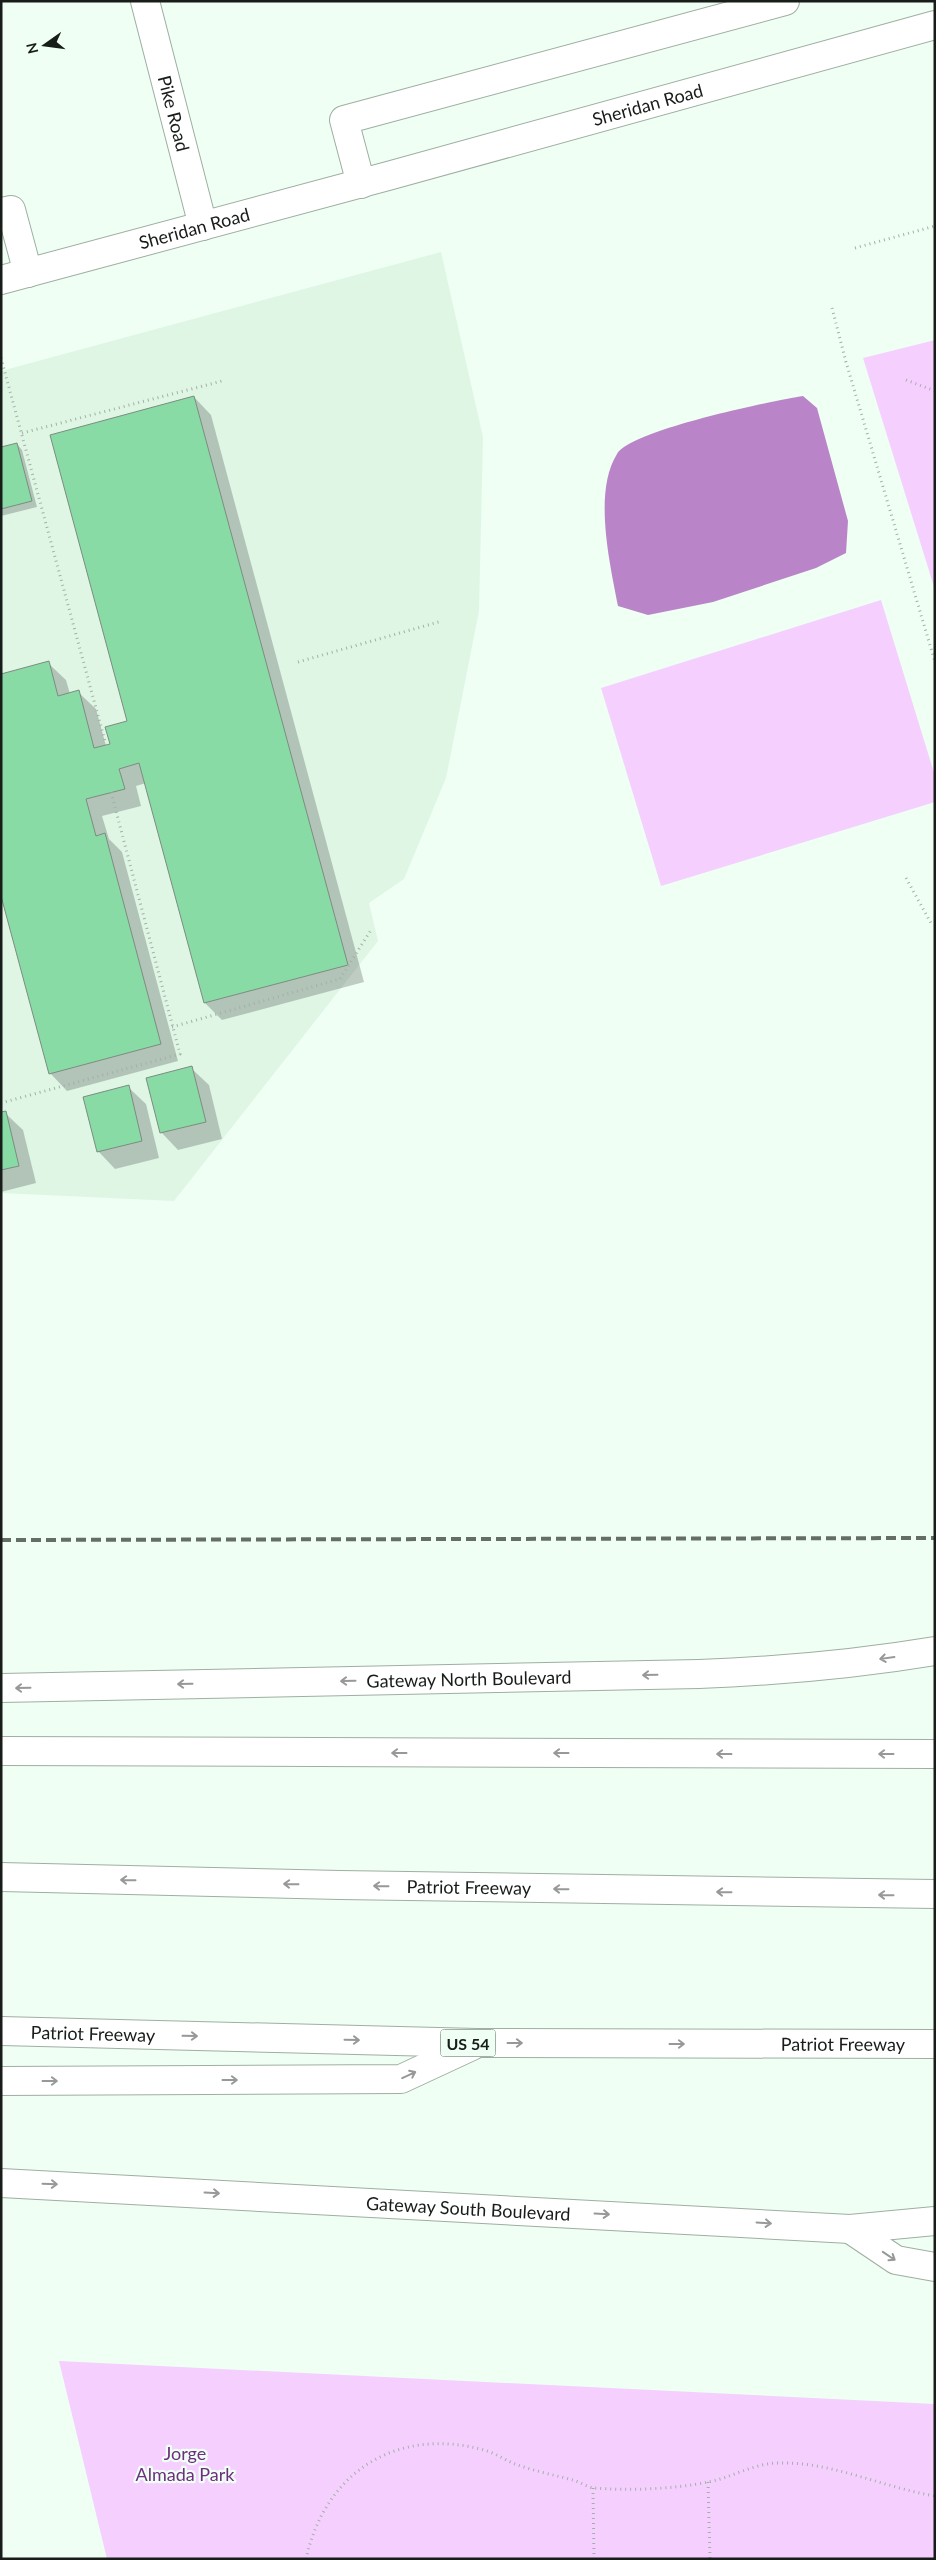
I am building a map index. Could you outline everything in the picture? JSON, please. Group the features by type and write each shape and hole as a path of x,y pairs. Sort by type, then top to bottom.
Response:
{"main road":[{"name":"Pike Road","path":"145,1 203,226"},
{"path":"361,184 344,120 785,1"},
{"name":"Sheridan Road","path":"1,280 361,184 935,25"},
{"path":"1,212 11,210 28,273"},
{"name":"Gateway North Boulevard","path":"1,1688 757,1672 855,1663 935,1651"},
{"path":"1,1752 935,1754"},
{"name":"Patriot Freeway","path":"1,1877 350,1885 935,1894"},
{"name":"Patriot Freeway","path":"1,2031 478,2043 935,2044"},
{"path":"1,2081 401,2079 478,2043"},
{"name":"Gateway South Boulevard","path":"1,2183 850,2229 935,2221"},
{"path":"850,2229 896,2260 935,2267"}],"path":[{"path":"855,248 935,226"},
{"path":"832,308 846,362 935,662"},
{"path":"1,358 106,745"},
{"path":"906,380 935,391"},
{"path":"22,434 222,381"},
{"path":"298,662 442,621"},
{"path":"1,1102 180,1054 111,792"},
{"path":"906,878 932,925"},
{"path":"172,1026 340,979 370,930"},
{"path":"306,2559 312,2535 322,2512 340,2486 374,2459 409,2447 456,2443 486,2451 516,2464 593,2488 642,2488 708,2482 748,2469 776,2463 808,2465 846,2472 897,2488 935,2496"},
{"path":"708,2482 710,2559"},
{"path":"593,2488 594,2559"}],"shaded area":[{"path":"441,252 483,437 479,611 446,778 404,879 369,903 378,941 174,1201 1,1193 1,371"},
{"path":"803,396 817,408 848,521 846,553 816,568 713,602 648,615 618,606 608,549 605,508 606,488 610,470 617,454 628,445 674,426 734,410"}],"green space":[{"path":"935,340 935,590 863,358"},
{"path":"881,600 935,776 935,802 661,886 601,688"},
{"name":"Jorge Almada Park","path":"59,2361 935,2404 935,2559 107,2559"}],"building":[{"path":"194,396 348,965 204,1003 139,763 119,769 125,789 86,799 96,836 105,833 161,1044 49,1074 1,896 1,674 49,661 58,696 79,690 94,748 110,744 105,727 127,721 50,435"},
{"path":"17,443 32,501 1,509 1,447"},
{"path":"192,1066 206,1122 160,1133 146,1078"},
{"path":"129,1085 142,1141 97,1152 83,1097"},
{"path":"6,1111 19,1166 1,1170 1,1112"}],"railway":[{"path":"1,1540 935,1538"}]}
